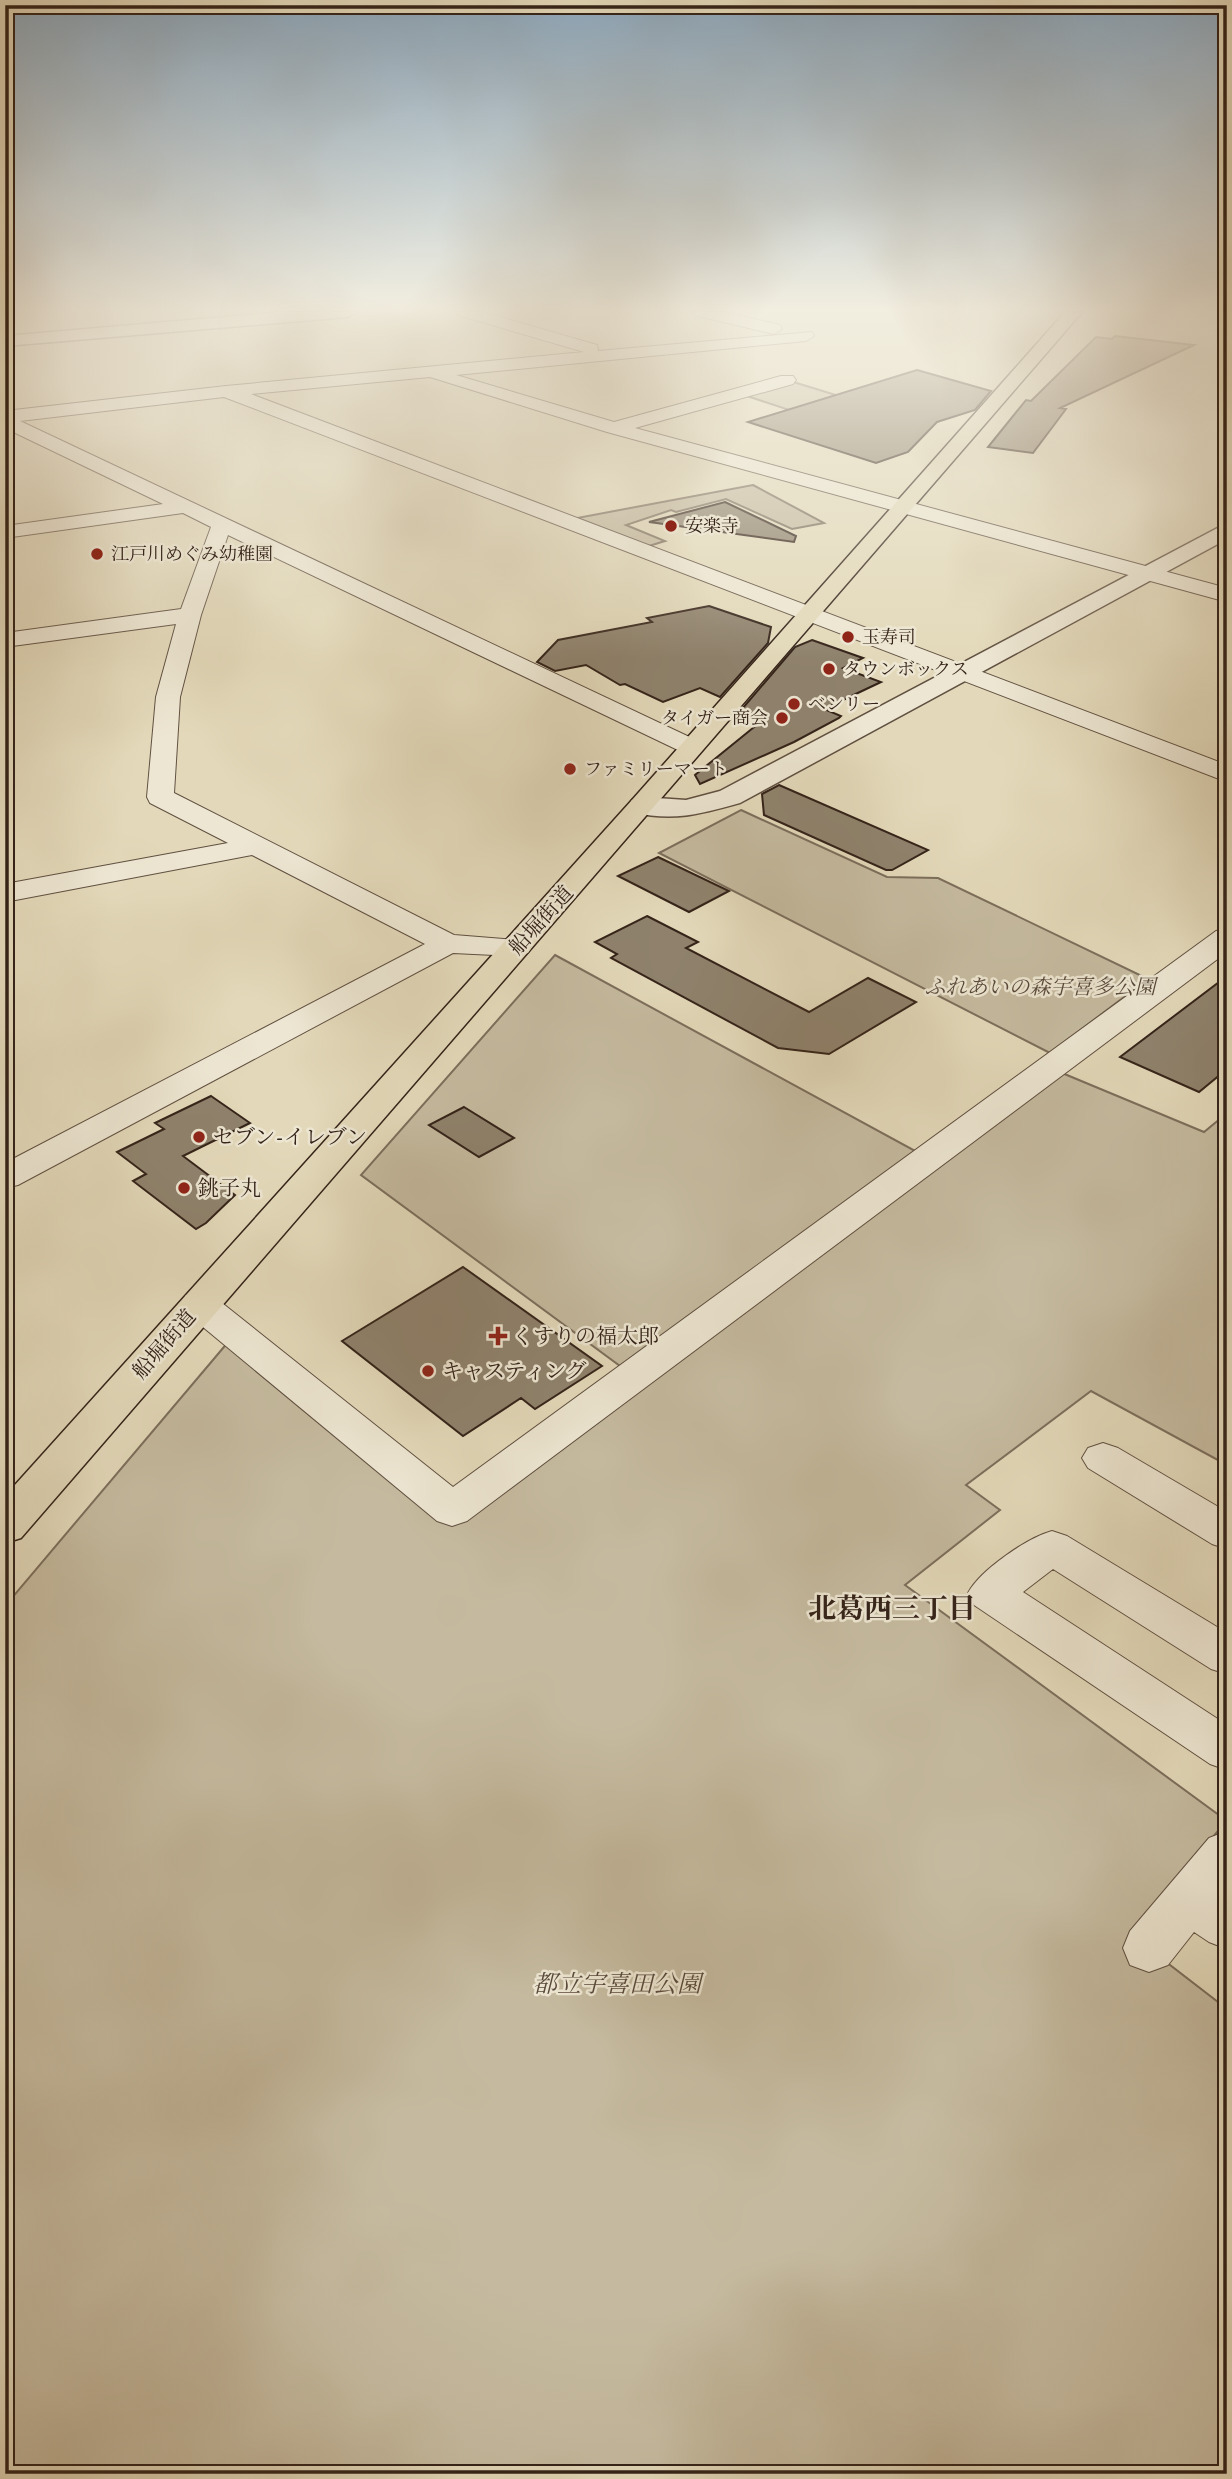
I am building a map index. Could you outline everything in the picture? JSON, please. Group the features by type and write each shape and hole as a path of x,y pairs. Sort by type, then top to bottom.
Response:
{"main road":[{"name":"船堀街道","path":"5,1526 973,428"}],"street":[{"path":"23,428 185,508 691,747"},
{"path":"322,428 1227,774"},
{"path":"614,428 1227,595"},
{"path":"5,532 185,508"},
{"path":"223,526 218,533 190,615 168,697 160,797 448,944 517,947"},
{"path":"642,806 687,809 730,797 1227,530"},
{"path":"5,640 190,615"},
{"path":"5,893 256,846"},
{"path":"199,1304 452,1510 1227,937"},
{"path":"5,1177 448,944"},
{"path":"1103,1458 1227,1533"},
{"path":"1227,1656 1052,1547 990,1593 1227,1750"},
{"path":"1149,1948 1208,1912 1227,1853"}],"green space":[{"path":"753,485 824,523 792,529 726,499 676,512 671,510 626,525 665,541 649,546 577,518"},
{"name":"ふれあいの森宇喜多公園","path":"741,810 887,877 938,878 1148,979 1050,1053 659,853"},
{"name":"都立宇喜田公園","path":"555,955 939,1164 1062,1073 1204,1132 1227,1113 1227,1465 1091,1391 966,1485 1000,1510 905,1585 1227,1821 1227,1839 1217,1832 1130,1934 1227,2009 1227,2474 5,2474 5,1606 229,1341 454,1521 643,1383 361,1175"}],"building":[{"path":"766,428 932,428 908,452 876,463"},
{"path":"1004,428 1052,428 1033,453 988,447"},
{"path":"725,502 796,536 794,542 649,522"},
{"path":"709,606 771,627 768,643 720,697 700,688 663,702 625,684 620,685 586,665 555,671 537,662 558,640 652,622 647,618"},
{"path":"812,640 863,658 843,668 881,682 824,709 841,716 839,718 794,742 700,784 695,775 764,719 742,709 795,647"},
{"path":"779,785 928,850 892,870 886,870 764,815 762,794"},
{"path":"658,857 729,891 689,912 618,876"},
{"path":"647,916 698,942 686,948 809,1012 868,978 916,1002 829,1054 778,1048 611,958 617,954 595,942"},
{"path":"1227,976 1227,1069 1199,1092 1120,1057"},
{"name":"銚子丸","path":"211,1096 250,1123 183,1156 235,1195 196,1229 133,1181 146,1174 117,1152 164,1129 155,1123"},
{"path":"464,1107 514,1138 479,1157 429,1125"},
{"path":"463,1267 602,1366 535,1409 521,1398 463,1436 342,1341"}],"place":[{"name":"安楽寺","path":"671,526"},
{"name":"江戸川めぐみ幼稚園","path":"97,554"},
{"name":"玉寿司","path":"848,637"},
{"name":"タウンボックス","path":"829,669"},
{"name":"ベンリー","path":"794,704"},
{"name":"タイガー商会","path":"782,718"},
{"name":"ファミリーマート","path":"570,769"},
{"name":"セブン-イレブン","path":"199,1137"},
{"name":"銚子丸","path":"184,1188"},
{"name":"くすりの福太郎","path":"498,1336"},
{"name":"キャスティング","path":"428,1371"}],"district":[{"name":"北葛西三丁目","path":"892,1608"}]}
